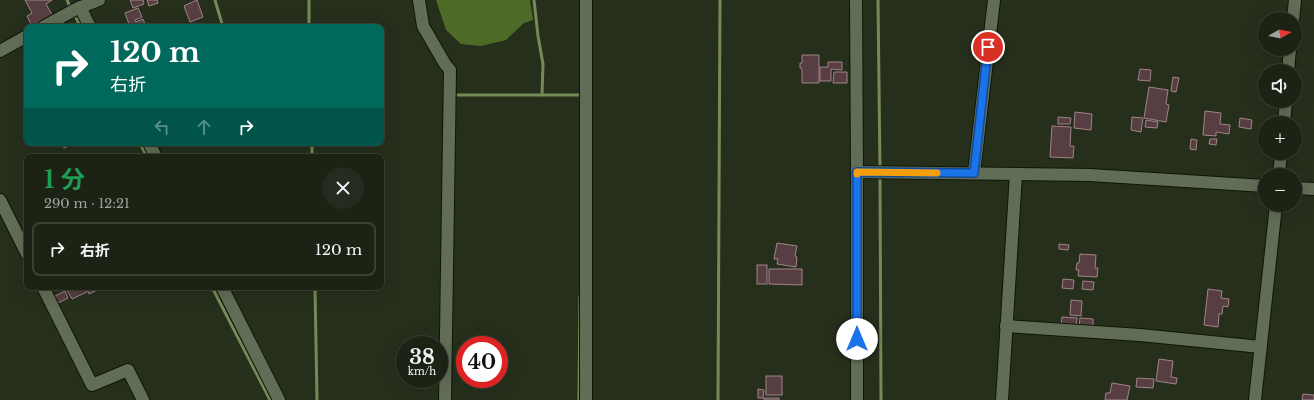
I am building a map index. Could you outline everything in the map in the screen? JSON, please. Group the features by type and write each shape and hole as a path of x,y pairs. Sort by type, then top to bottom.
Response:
{"street":[{"path":"49,24 75,9 99,0"},
{"path":"419,0 423,26 450,70 445,400"},
{"path":"586,0 586,400"},
{"path":"856,0 857,400"},
{"path":"974,173 994,0"},
{"path":"1294,12 1295,0"},
{"path":"75,9 88,24"},
{"path":"0,51 24,38"},
{"path":"857,172 1090,175 1258,186"},
{"path":"1002,400 1016,174"},
{"path":"1302,189 1314,190"},
{"path":"0,200 24,248"},
{"path":"1255,400 1275,212"},
{"path":"45,290 92,385 128,370 142,400"},
{"path":"224,290 279,400"},
{"path":"1006,326 1140,335 1261,347"}],"green space":[{"path":"436,0 530,0 533,20 524,23 506,40 481,46 461,44 446,30"}],"building":[{"path":"25,0 52,0 46,4 52,15 36,24 31,24 27,16 32,13"},
{"path":"130,0 143,0 144,4 133,8"},
{"path":"147,0 157,0 158,3 149,6"},
{"path":"197,0 203,17 190,22 184,6"},
{"path":"138,8 142,17 135,20 136,22 143,19 145,24 129,24 125,13"},
{"path":"802,55 819,55 819,83 802,83 802,69 800,68 800,63 802,63"},
{"path":"828,62 842,62 842,70 831,69 831,81 820,81 820,67 828,67"},
{"path":"1140,69 1151,70 1150,81 1138,80"},
{"path":"834,72 847,72 847,83 833,83"},
{"path":"1173,77 1179,78 1176,92 1171,91"},
{"path":"1149,87 1168,90 1166,104 1169,105 1166,122 1144,118"},
{"path":"1205,111 1221,113 1220,124 1230,125 1229,134 1216,132 1216,136 1203,135"},
{"path":"1075,112 1092,114 1091,130 1074,128"},
{"path":"1058,117 1071,118 1070,124 1058,124"},
{"path":"1132,117 1143,118 1141,132 1131,130"},
{"path":"1240,118 1252,120 1251,129 1239,127"},
{"path":"1146,120 1158,122 1157,128 1145,127"},
{"path":"1052,126 1071,127 1070,146 1074,146 1073,158 1050,157"},
{"path":"1191,139 1197,140 1196,150 1190,149"},
{"path":"1210,139 1217,139 1216,145 1209,144"},
{"path":"777,243 797,246 795,256 797,257 796,267 777,264 778,259 774,259"},
{"path":"1059,244 1069,245 1068,250 1059,249"},
{"path":"1080,254 1096,255 1095,268 1098,268 1097,277 1078,276 1079,270 1076,270 1077,263 1079,263"},
{"path":"757,265 767,265 767,284 757,284"},
{"path":"769,269 802,269 802,285 769,284"},
{"path":"1063,279 1074,280 1073,289 1062,288"},
{"path":"1083,281 1094,282 1093,290 1082,289"},
{"path":"1208,289 1222,291 1221,298 1229,299 1228,307 1223,306 1222,314 1219,314 1218,327 1204,325"},
{"path":"67,290 86,290 87,292 72,299"},
{"path":"87,290 97,290 89,294"},
{"path":"65,291 68,298 58,303 55,296"},
{"path":"1071,300 1082,301 1081,316 1070,315"},
{"path":"1062,317 1077,318 1076,326 1061,325"},
{"path":"1080,318 1093,319 1093,327 1079,327"},
{"path":"1159,359 1173,361 1171,377 1177,378 1176,384 1156,381"},
{"path":"766,376 782,376 782,395 766,395"},
{"path":"1137,378 1154,379 1153,388 1136,387"},
{"path":"1112,383 1130,386 1127,400 1105,400 1106,393 1110,393"},
{"path":"758,389 764,390 763,398 758,398"},
{"path":"1303,394 1314,395 1314,400 1302,400"},
{"path":"764,398 779,398 779,400 764,400"}],"waterway":[{"path":"67,0 71,9"},
{"path":"215,0 222,24"},
{"path":"309,0 309,24"},
{"path":"534,0 543,64 542,95"},
{"path":"718,400 720,0"},
{"path":"878,0 880,170"},
{"path":"74,14 79,24"},
{"path":"458,95 581,95 581,98"},
{"path":"142,146 146,154"},
{"path":"312,146 312,154"},
{"path":"880,176 881,400"},
{"path":"214,290 270,400"},
{"path":"315,290 317,400"},
{"path":"579,400 580,296"}],"slow traffic":[{"path":"857,174 857,172 937,173"}],"route":[{"path":"857,339 857,172 974,173 988,47"}]}
